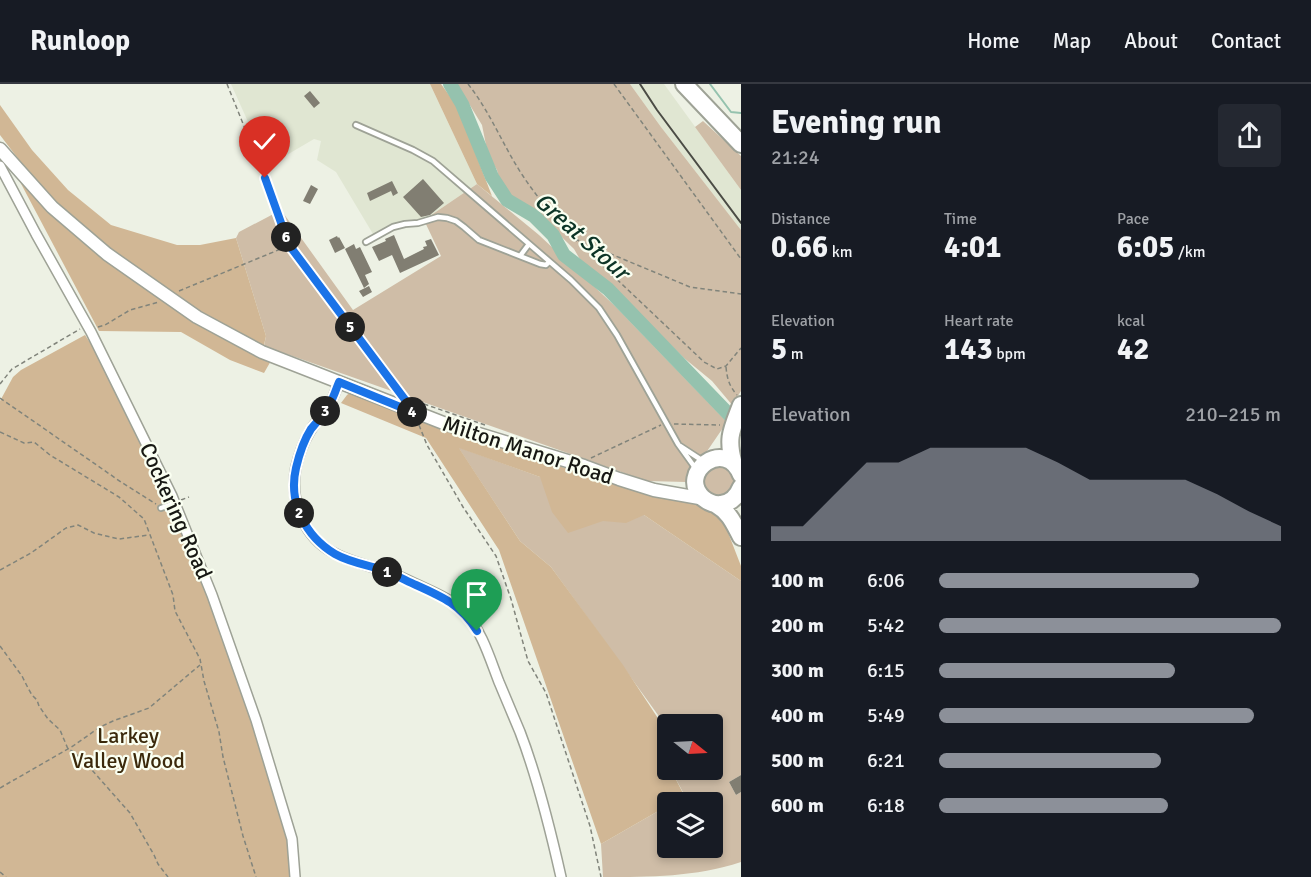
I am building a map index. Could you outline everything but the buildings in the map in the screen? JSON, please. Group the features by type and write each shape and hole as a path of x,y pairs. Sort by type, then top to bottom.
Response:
{"highway":[{"path":"684,84 730,128 741,144"},
{"path":"738,469 730,451 731,432 740,405"},
{"path":"731,432 702,468 696,487 700,494 726,511 741,537"},
{"path":"702,468 723,458 738,469"},
{"path":"710,502 721,504 733,500 741,488"},
{"path":"741,488 741,528"}],"street":[{"name":"Milton Manor Road","path":"0,149 52,207 163,299 262,352 339,382 420,409 446,424 654,490 710,502"},
{"name":"Cockering Road","path":"0,166 88,325 174,503 212,595 256,720 292,839 296,877"},
{"path":"339,382 331,402 310,431 299,456 294,489 301,517 311,534 335,554 396,575 440,595 458,607 471,621 483,642 520,733 535,777 561,877"},
{"path":"671,494 690,485 702,468"}],"lane":[{"path":"356,125 433,161 571,280 599,308 678,444 692,465 702,468"},
{"path":"366,242 393,227 438,217 456,221 479,240 540,264 546,265 549,262"},
{"path":"520,256 529,244"},
{"path":"678,444 702,468"},
{"path":"162,508 174,503"}],"path":[{"path":"227,84 289,245 403,397"},
{"path":"468,84 491,117 523,176 547,209 573,238 704,362 717,369 726,366 741,348"},
{"path":"614,84 741,259"},
{"path":"573,238 690,287 741,294"},
{"path":"0,384 12,369 88,325 94,329 105,325 130,310 163,299 289,245"},
{"path":"726,366 726,377 740,405"},
{"path":"0,398 162,508"},
{"path":"490,427 420,409 427,445 496,556 511,599 528,661 546,693 590,826 601,877"},
{"path":"587,460 665,423 723,426 731,432"},
{"path":"0,432 24,443 34,442 50,455 119,497 144,519 173,595 175,611 200,659 219,732 225,768 256,877"},
{"path":"0,570 31,553 66,528 78,525 94,533 119,539 150,534"},
{"path":"0,646 22,676 48,719 60,730 68,749 86,763 130,813 158,864 168,877"},
{"path":"0,788 68,749 100,727 149,708 201,665"},
{"path":"0,872 6,877"}],"shaded area":[{"path":"231,84 430,84 477,184 424,220 373,234 336,172 317,160 321,141 314,139 268,166"},
{"path":"457,84 630,84 741,230 741,391 733,406 712,381 684,358 610,285 581,261 574,249 541,217 514,199 501,186 497,170 488,155 482,125"},
{"path":"630,84 664,84 741,190 741,230 661,127"},
{"path":"703,121 741,156 741,190 695,127"},
{"path":"477,184 539,235 615,306 727,422 686,482 647,481 264,346 266,336 236,238 239,232 281,210 353,310 441,256 424,220"},
{"path":"458,447 644,515 741,581 741,775 729,782 736,795 741,792 741,862 690,873 603,877 601,844 657,812 657,858 723,858 723,792 683,792 676,780 723,780 723,714 657,714 551,567 520,541"},
{"path":"712,466 726,466 734,475 735,484 727,494 715,496 705,487 703,477"}],"green space":[{"path":"430,84 441,84 457,106 492,196 477,184"},
{"path":"0,105 32,150 68,190 111,225 177,245 200,245 236,238 266,336 262,354 272,359 264,373 230,360 181,332 99,331 18,178 26,169 0,135"},
{"name":"Larkey Valley Wood","path":"85,335 116,382 146,441 211,602 253,721 290,840 293,877 0,877 0,401 13,377 21,370"},
{"path":"352,391 436,425 571,470 700,502 722,517 741,566 741,581 644,515 626,523 603,521 568,533 552,512 540,477 459,448 520,541 551,567 623,665 657,717 657,780 676,780 682,792 657,792 657,812 601,844 499,550 426,438 341,403"}],"waterway":[{"name":"Great Stour","path":"450,84 462,104 492,177 507,200 534,216 553,235 564,255 608,289 740,426"},
{"path":"710,84 731,112 741,113"}],"railway":[{"path":"640,84 741,223"}],"route":[{"path":"265,178 289,245 415,413 339,382 331,402 310,431 299,456 294,489 305,526 318,541 335,554 396,575 449,600 465,614 477,631"}]}
